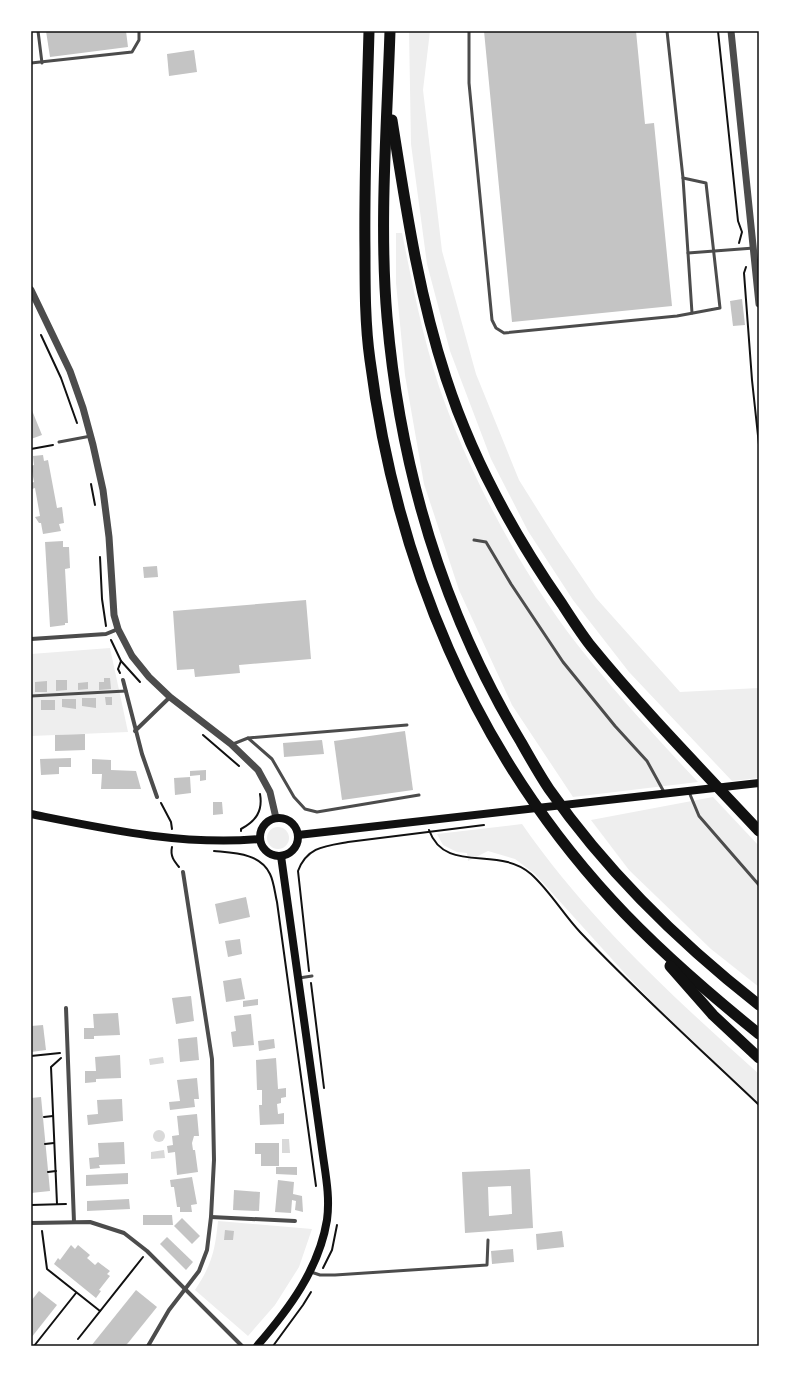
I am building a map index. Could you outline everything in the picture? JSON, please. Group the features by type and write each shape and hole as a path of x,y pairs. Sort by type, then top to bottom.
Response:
{"highway":[{"path":"369,31 364,206 365,284 370,358 384,447 403,528 433,614 484,723 527,791 557,833 598,884 645,934 712,1015 759,1058"},
{"path":"390,31 384,245 387,314 394,383 411,475 437,564 476,662 509,723 549,788 577,826 652,912 722,976 759,1005"},
{"path":"388,92 412,251 428,315 446,379 472,444 508,520 547,583 588,643 634,698 759,830"},
{"path":"645,934 722,1004 759,1034"}],"main road":[{"path":"298,835 759,783"},
{"path":"31,814 172,838 242,841 260,839"},
{"path":"276,818 291,822 298,835 298,841 292,852 281,856 275,856 264,850 260,839 260,833 266,823 276,818"},
{"path":"257,1346 276,1324 311,1272 322,1244 327,1218 328,1191 281,856"}],"street":[{"path":"731,31 759,304"},
{"path":"31,290 70,371 91,436 104,490 109,537 114,615 118,629 132,656 149,677 170,697 231,744 258,770 265,780 270,792 276,818"},
{"path":"31,639 108,633 118,629"},
{"path":"123,680 135,731 157,797"},
{"path":"135,731 170,697"},
{"path":"148,1346 166,1314 186,1290 204,1261 207,1250 211,1217 214,1160 212,1059 183,872"},
{"path":"66,1008 74,1222"},
{"path":"211,1217 295,1221"},
{"path":"31,1223 90,1222 114,1228 131,1238 147,1251 242,1346"}],"lane":[{"path":"38,31 42,63"},
{"path":"31,64 132,52 139,40 139,31"},
{"path":"469,31 469,83 492,320 496,328 504,333 692,313 720,308 706,183 683,178"},
{"path":"667,31 683,178 692,313"},
{"path":"688,253 754,248"},
{"path":"59,442 91,436"},
{"path":"474,540 486,542 563,662 615,726 647,761 665,793"},
{"path":"31,696 126,691"},
{"path":"231,744 248,738 407,725"},
{"path":"248,738 272,759 294,797 305,809 317,812 419,795"},
{"path":"689,791 699,816 759,885"},
{"path":"298,978 312,976"},
{"path":"311,1272 320,1275 335,1275 487,1265 488,1240"}],"path":[{"path":"718,31 738,221 741,228 738,241 739,249 746,264 744,274 752,380 759,444"},
{"path":"39,329 61,378 81,438"},
{"path":"31,449 59,442"},
{"path":"90,479 95,509"},
{"path":"100,554 103,614 108,633 112,645 121,661 143,684"},
{"path":"121,661 118,669 123,680"},
{"path":"200,733 242,768"},
{"path":"260,789 262,805 258,816 251,824 241,829 242,841 245,854 265,866 271,875 317,1191"},
{"path":"157,797 171,822 172,838"},
{"path":"427,821 429,832 433,841 452,855 468,858 501,859 516,864 531,874 580,931 759,1105"},
{"path":"298,871 302,860 309,852 326,846 485,825"},
{"path":"172,847 170,853 173,860 183,872"},
{"path":"31,1056 68,1052"},
{"path":"57,1204 51,1067 68,1052"},
{"path":"44,1117 53,1116"},
{"path":"45,1144 54,1143"},
{"path":"48,1172 56,1172"},
{"path":"31,1205 73,1204"},
{"path":"41,1223 47,1269 100,1312"},
{"path":"78,1339 147,1251"},
{"path":"34,1346 76,1293"}],"shaded area":[{"path":"409,31 430,31 423,90 442,251 476,374 519,480 556,539 596,598 680,692 759,688 759,778 732,781 629,672 573,600 528,531 491,459 450,351 427,264 411,144"},
{"path":"396,233 402,233 426,342 446,406 474,472 507,538 546,601 588,658 642,721 698,782 573,797 512,705 459,590 424,484 405,375 396,283"},
{"path":"110,648 128,732 31,736 31,654"},
{"path":"713,797 759,846 759,987 711,949 629,870 591,820"},
{"path":"522,824 547,859 574,892 633,956 695,1016 759,1074 759,1105 697,1047 629,978 535,874 515,859 488,851 468,861 467,853 457,852 443,845 437,834"},
{"path":"278,827 282,828 288,834 288,842 282,848 278,849 274,848 268,842 267,838 268,834 274,828"},
{"path":"163,1057 164,1063 150,1065 149,1059"},
{"path":"157,1130 161,1130 165,1136 161,1142 157,1142 153,1138 153,1134"},
{"path":"282,1139 289,1139 290,1153 282,1153"},
{"path":"164,1150 165,1158 151,1159 151,1152"},
{"path":"218,1221 312,1229 299,1267 275,1305 248,1336 195,1290 212,1257 216,1241"}],"building":[{"path":"46,31 126,31 128,47 50,57"},
{"path":"484,31 636,31 645,124 654,123 672,306 512,322"},
{"path":"194,50 197,72 169,76 167,54"},
{"path":"742,299 745,325 733,326 730,301"},
{"path":"31,408 42,435 31,439"},
{"path":"43,455 44,461 48,460 57,508 62,507 64,523 59,524 61,531 43,534 41,523 39,523 35,517 40,516 35,488 32,489 31,486 31,483 34,482 31,466 34,465 33,456"},
{"path":"63,541 63,547 69,547 70,568 65,569 68,623 65,623 65,625 50,627 45,542"},
{"path":"157,566 158,577 144,578 143,567"},
{"path":"306,600 311,659 239,665 240,673 195,677 194,669 177,670 173,611"},
{"path":"104,678 110,678 111,689 99,690 99,682 104,682"},
{"path":"56,680 67,680 67,690 56,691"},
{"path":"47,681 47,692 35,692 35,682"},
{"path":"88,682 88,689 78,690 78,683"},
{"path":"105,697 112,697 112,705 106,705"},
{"path":"82,698 96,698 96,708 82,706"},
{"path":"62,699 76,699 76,709 62,707"},
{"path":"41,700 55,700 55,710 41,710"},
{"path":"405,731 413,790 342,800 334,741"},
{"path":"85,734 85,750 55,751 55,735"},
{"path":"322,740 324,754 284,757 283,743"},
{"path":"71,758 71,767 59,767 59,774 41,775 40,759"},
{"path":"92,759 111,760 111,770 136,771 141,789 101,789 102,774 92,774"},
{"path":"206,770 206,780 200,781 200,775 190,776 190,771"},
{"path":"190,777 191,793 175,795 174,778"},
{"path":"213,802 222,802 223,814 213,815"},
{"path":"246,897 250,917 219,924 215,904"},
{"path":"240,939 242,954 228,957 225,941"},
{"path":"241,978 245,999 226,1002 223,981"},
{"path":"191,996 194,1021 176,1024 172,998"},
{"path":"258,999 258,1005 243,1007 243,1001"},
{"path":"118,1013 120,1035 94,1036 94,1039 84,1039 84,1028 94,1028 93,1014"},
{"path":"251,1014 254,1045 233,1047 231,1032 236,1031 234,1016"},
{"path":"43,1025 46,1050 31,1052 31,1026"},
{"path":"197,1037 199,1060 180,1062 178,1039"},
{"path":"274,1039 275,1048 259,1051 258,1041"},
{"path":"120,1055 121,1078 96,1079 96,1082 85,1083 85,1071 96,1071 95,1057"},
{"path":"276,1058 278,1089 286,1088 286,1097 281,1098 281,1103 277,1104 278,1114 284,1113 284,1124 260,1125 259,1105 262,1105 262,1090 257,1090 256,1060"},
{"path":"197,1078 199,1099 194,1099 195,1107 170,1110 169,1102 180,1101 177,1080"},
{"path":"41,1097 50,1191 31,1193 31,1098"},
{"path":"122,1099 123,1121 88,1125 87,1115 98,1114 97,1100"},
{"path":"197,1114 199,1136 194,1136 192,1143 193,1150 195,1150 198,1172 177,1175 175,1152 168,1153 167,1146 173,1145 172,1136 179,1135 177,1116"},
{"path":"124,1142 125,1164 99,1165 100,1168 90,1169 89,1158 99,1157 98,1143"},
{"path":"255,1143 279,1143 279,1166 261,1166 261,1154 255,1154"},
{"path":"276,1167 297,1167 297,1175 276,1174"},
{"path":"530,1169 533,1228 465,1233 462,1172","holes":["511,1186 512,1214 489,1216 488,1187"]},
{"path":"128,1173 128,1184 86,1186 86,1175"},
{"path":"192,1177 197,1204 191,1205 192,1212 180,1212 180,1207 177,1207 174,1187 171,1187 170,1180"},
{"path":"278,1180 294,1182 293,1194 302,1196 303,1212 295,1210 296,1201 292,1200 291,1213 275,1212"},
{"path":"234,1190 260,1192 259,1211 233,1210"},
{"path":"129,1199 130,1209 87,1211 87,1201"},
{"path":"143,1215 172,1215 173,1225 143,1225"},
{"path":"182,1218 200,1236 192,1244 174,1226"},
{"path":"225,1230 234,1231 233,1240 224,1240"},
{"path":"562,1231 564,1247 537,1250 536,1234"},
{"path":"167,1237 193,1262 186,1270 160,1244"},
{"path":"71,1245 75,1249 78,1245 90,1255 87,1258 95,1265 98,1262 110,1271 107,1274 110,1276 99,1290 101,1291 96,1298 54,1264 58,1258 60,1260"},
{"path":"513,1249 514,1262 492,1264 491,1251"},
{"path":"136,1290 157,1307 125,1346 91,1346"},
{"path":"39,1291 57,1305 31,1338 31,1301"}]}
